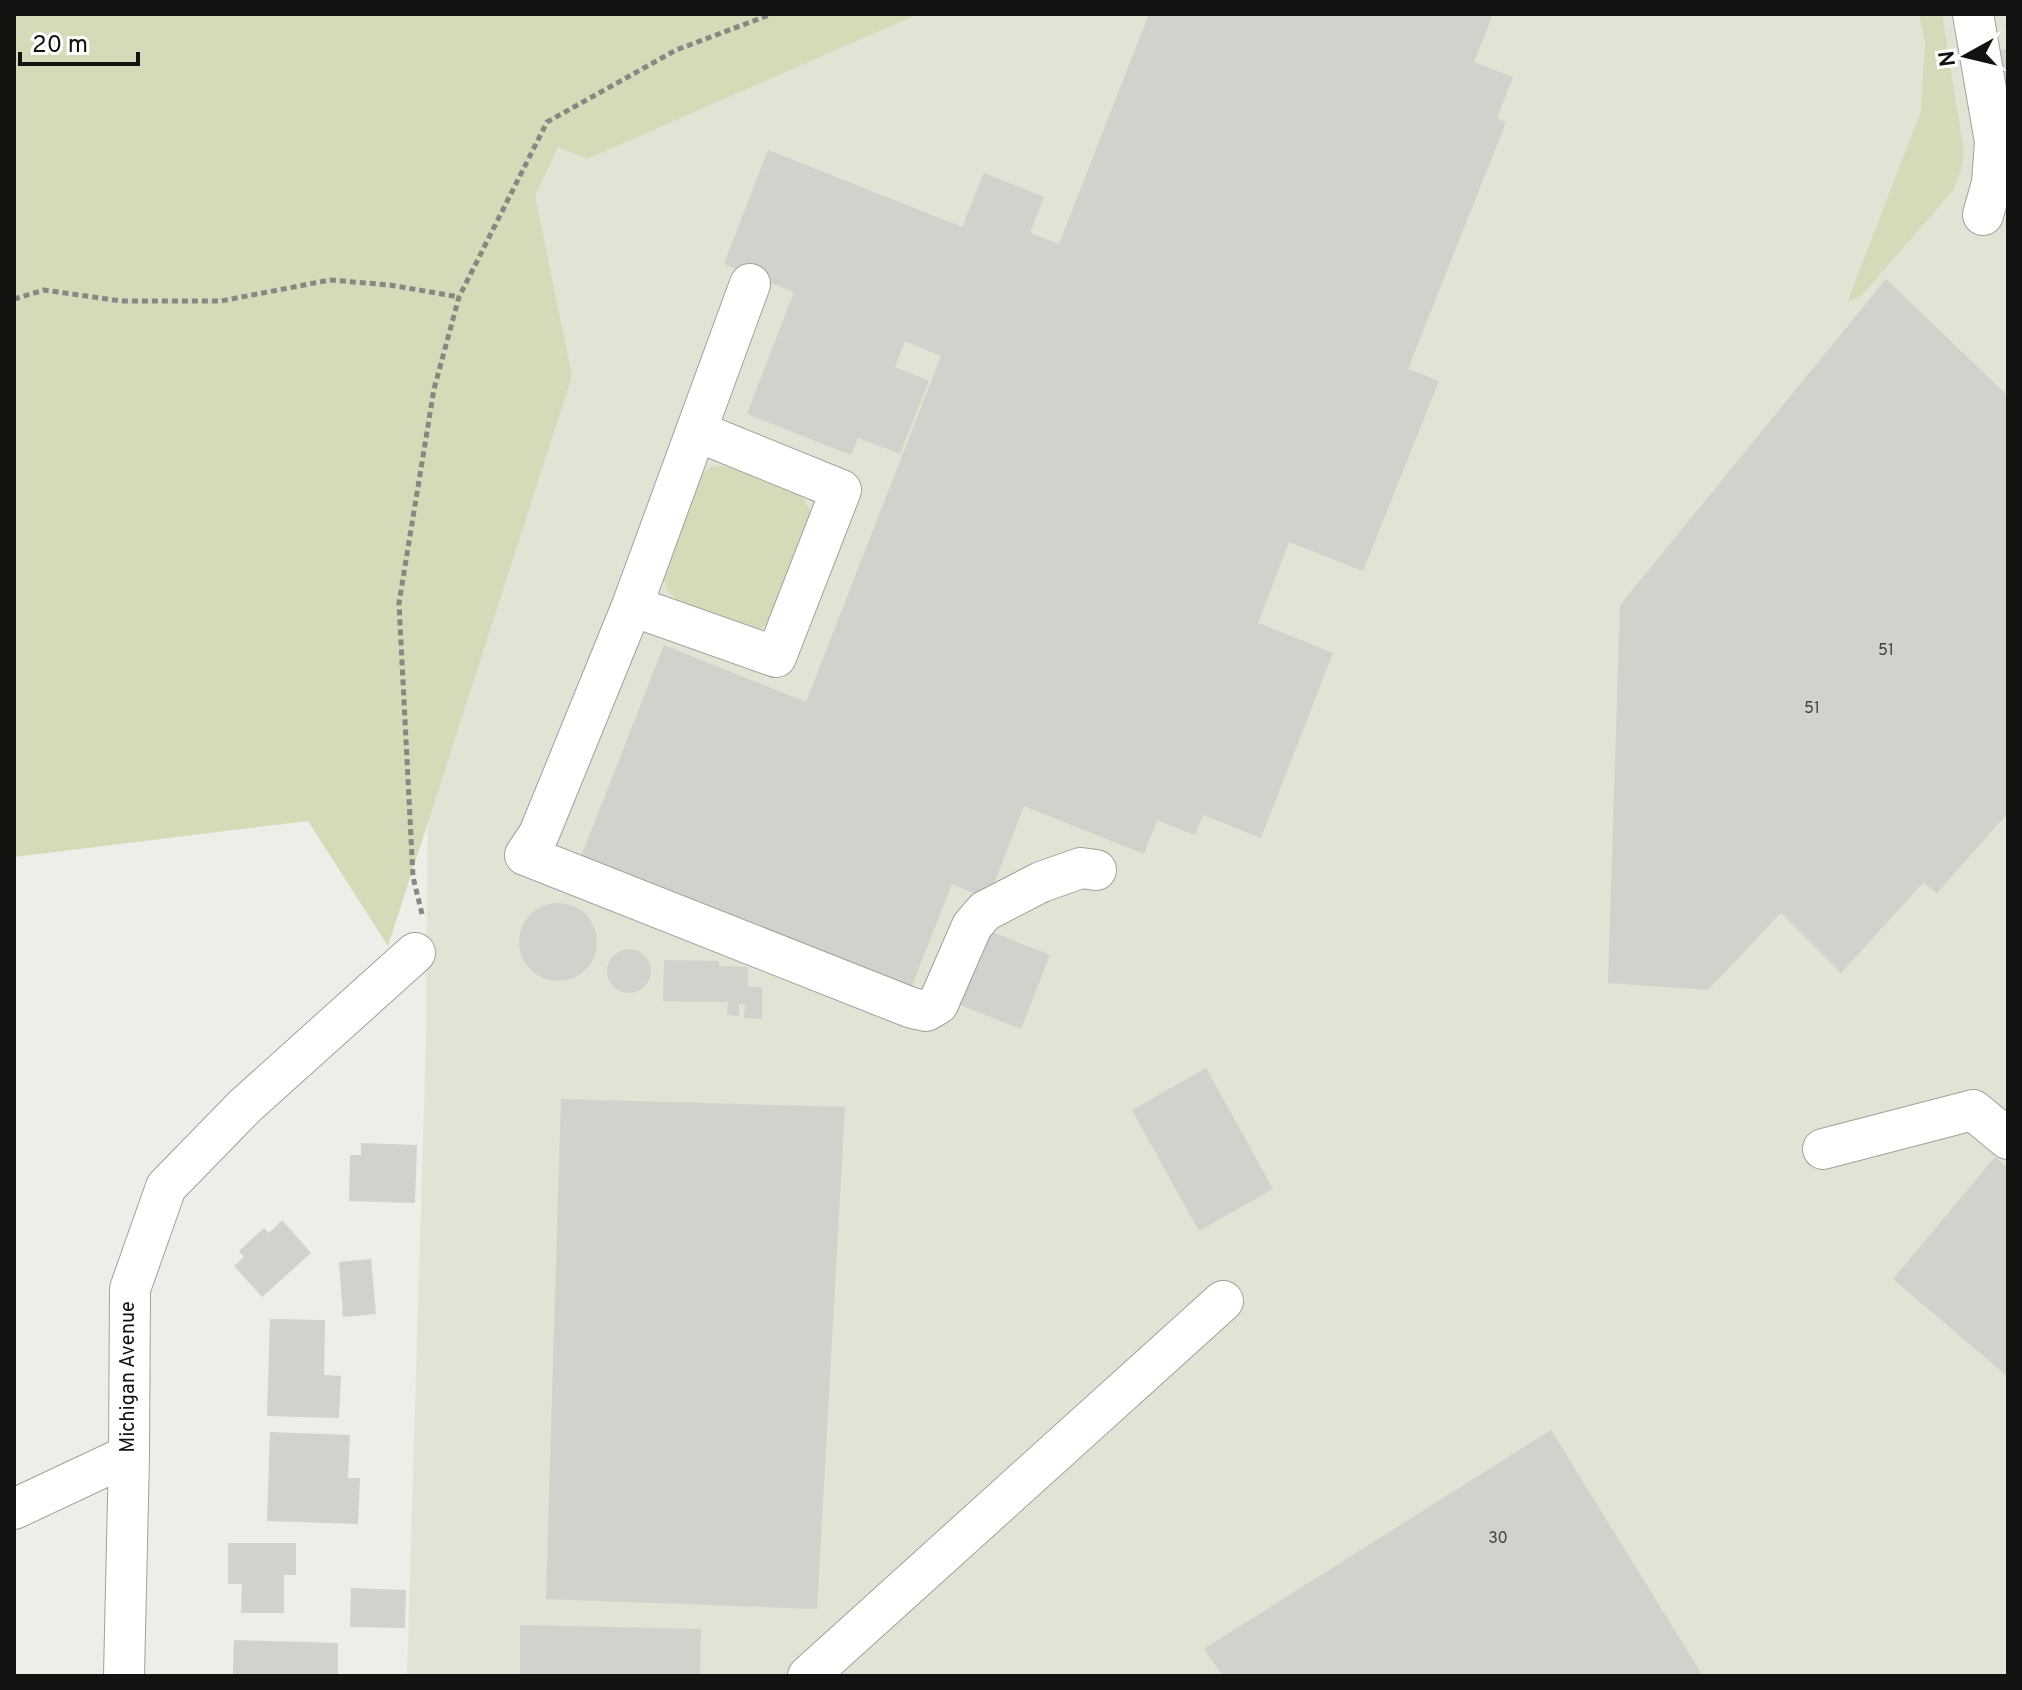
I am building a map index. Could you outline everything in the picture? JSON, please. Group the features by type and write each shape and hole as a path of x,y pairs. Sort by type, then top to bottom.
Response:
{"street":[{"path":"1978,15 1995,142 1992,183 1983,215"},
{"path":"750,284 632,606 539,834 525,855 926,1011 938,1004 972,926 985,911 1041,882 1081,868 1096,870"},
{"path":"632,606 776,657 841,490 696,431"},
{"name":"Michigan Avenue","path":"124,1676 130,1289 166,1187 420,936"},
{"path":"1823,1149 1973,1110 2008,1139"},
{"path":"808,1676 1223,1301"},
{"path":"14,1509 129,1455"}],"path":[{"path":"420,936 413,877 399,603 434,389 459,297 547,122 676,50 772,14"},
{"path":"14,299 44,290 121,301 221,301 330,280 390,285 459,297"}],"shaded area":[{"path":"905,14 2008,14 2008,1676 407,1676 426,1039 433,164 572,147"}],"green space":[{"path":"14,14 918,14 587,159 558,147 535,196 572,376 388,946 308,821 14,857"},
{"path":"1919,14 1942,14 1964,152 1961,170 1954,189 1862,295 1847,303 1921,111 1925,42"},
{"path":"723,466 798,494 806,502 812,520 778,615 753,631 683,607 668,591 662,574 701,475 711,467"}],"building":[{"path":"1149,14 1493,14 1474,62 1513,77 1497,118 1506,122 1408,369 1439,381 1363,571 1289,542 1258,623 1333,653 1261,838 1203,815 1195,835 1157,820 1144,854 1024,806 988,899 952,884 909,993 579,862 664,645 806,702 941,356 905,341 895,367 929,381 900,454 858,438 851,455 747,414 794,292 724,264 768,150 962,227 984,173 1044,197 1030,233 1059,244"},
{"path":"2008,49 2008,87 1996,86 1991,51"},
{"path":"1886,279 2008,396 2008,813 1937,893 1923,883 1841,973 1781,913 1708,990 1608,983 1620,605"},
{"path":"558,903 573,906 585,915 594,927 597,942 594,957 585,969 573,978 558,981 543,978 531,969 522,957 519,942 522,927 531,915 543,906"},
{"path":"990,931 1050,955 1021,1029 960,1005"},
{"path":"629,949 645,955 651,971 645,987 629,993 613,987 607,971 613,955"},
{"path":"664,960 719,961 719,966 748,967 748,987 762,987 762,1019 744,1018 745,1005 739,1004 739,1016 727,1015 728,1002 663,1001"},
{"path":"1206,1068 1273,1189 1199,1231 1132,1110"},
{"path":"561,1099 845,1107 817,1609 546,1599"},
{"path":"361,1143 417,1145 415,1203 349,1201 350,1155 361,1155"},
{"path":"1995,1157 2008,1168 2008,1377 1893,1279"},
{"path":"282,1220 311,1253 262,1297 234,1266 244,1257 239,1251 264,1228 269,1233"},
{"path":"371,1259 376,1314 343,1317 339,1262"},
{"path":"270,1319 325,1320 324,1375 341,1376 339,1418 267,1416"},
{"path":"1551,1430 1703,1676 1223,1676 1204,1649"},
{"path":"270,1432 350,1435 348,1478 360,1478 358,1524 267,1521"},
{"path":"228,1543 296,1543 296,1575 284,1575 284,1613 241,1613 242,1584 228,1584"},
{"path":"351,1588 406,1590 405,1628 350,1627"},
{"path":"520,1625 701,1629 700,1676 520,1676"},
{"path":"234,1640 338,1643 338,1676 233,1674"}]}
